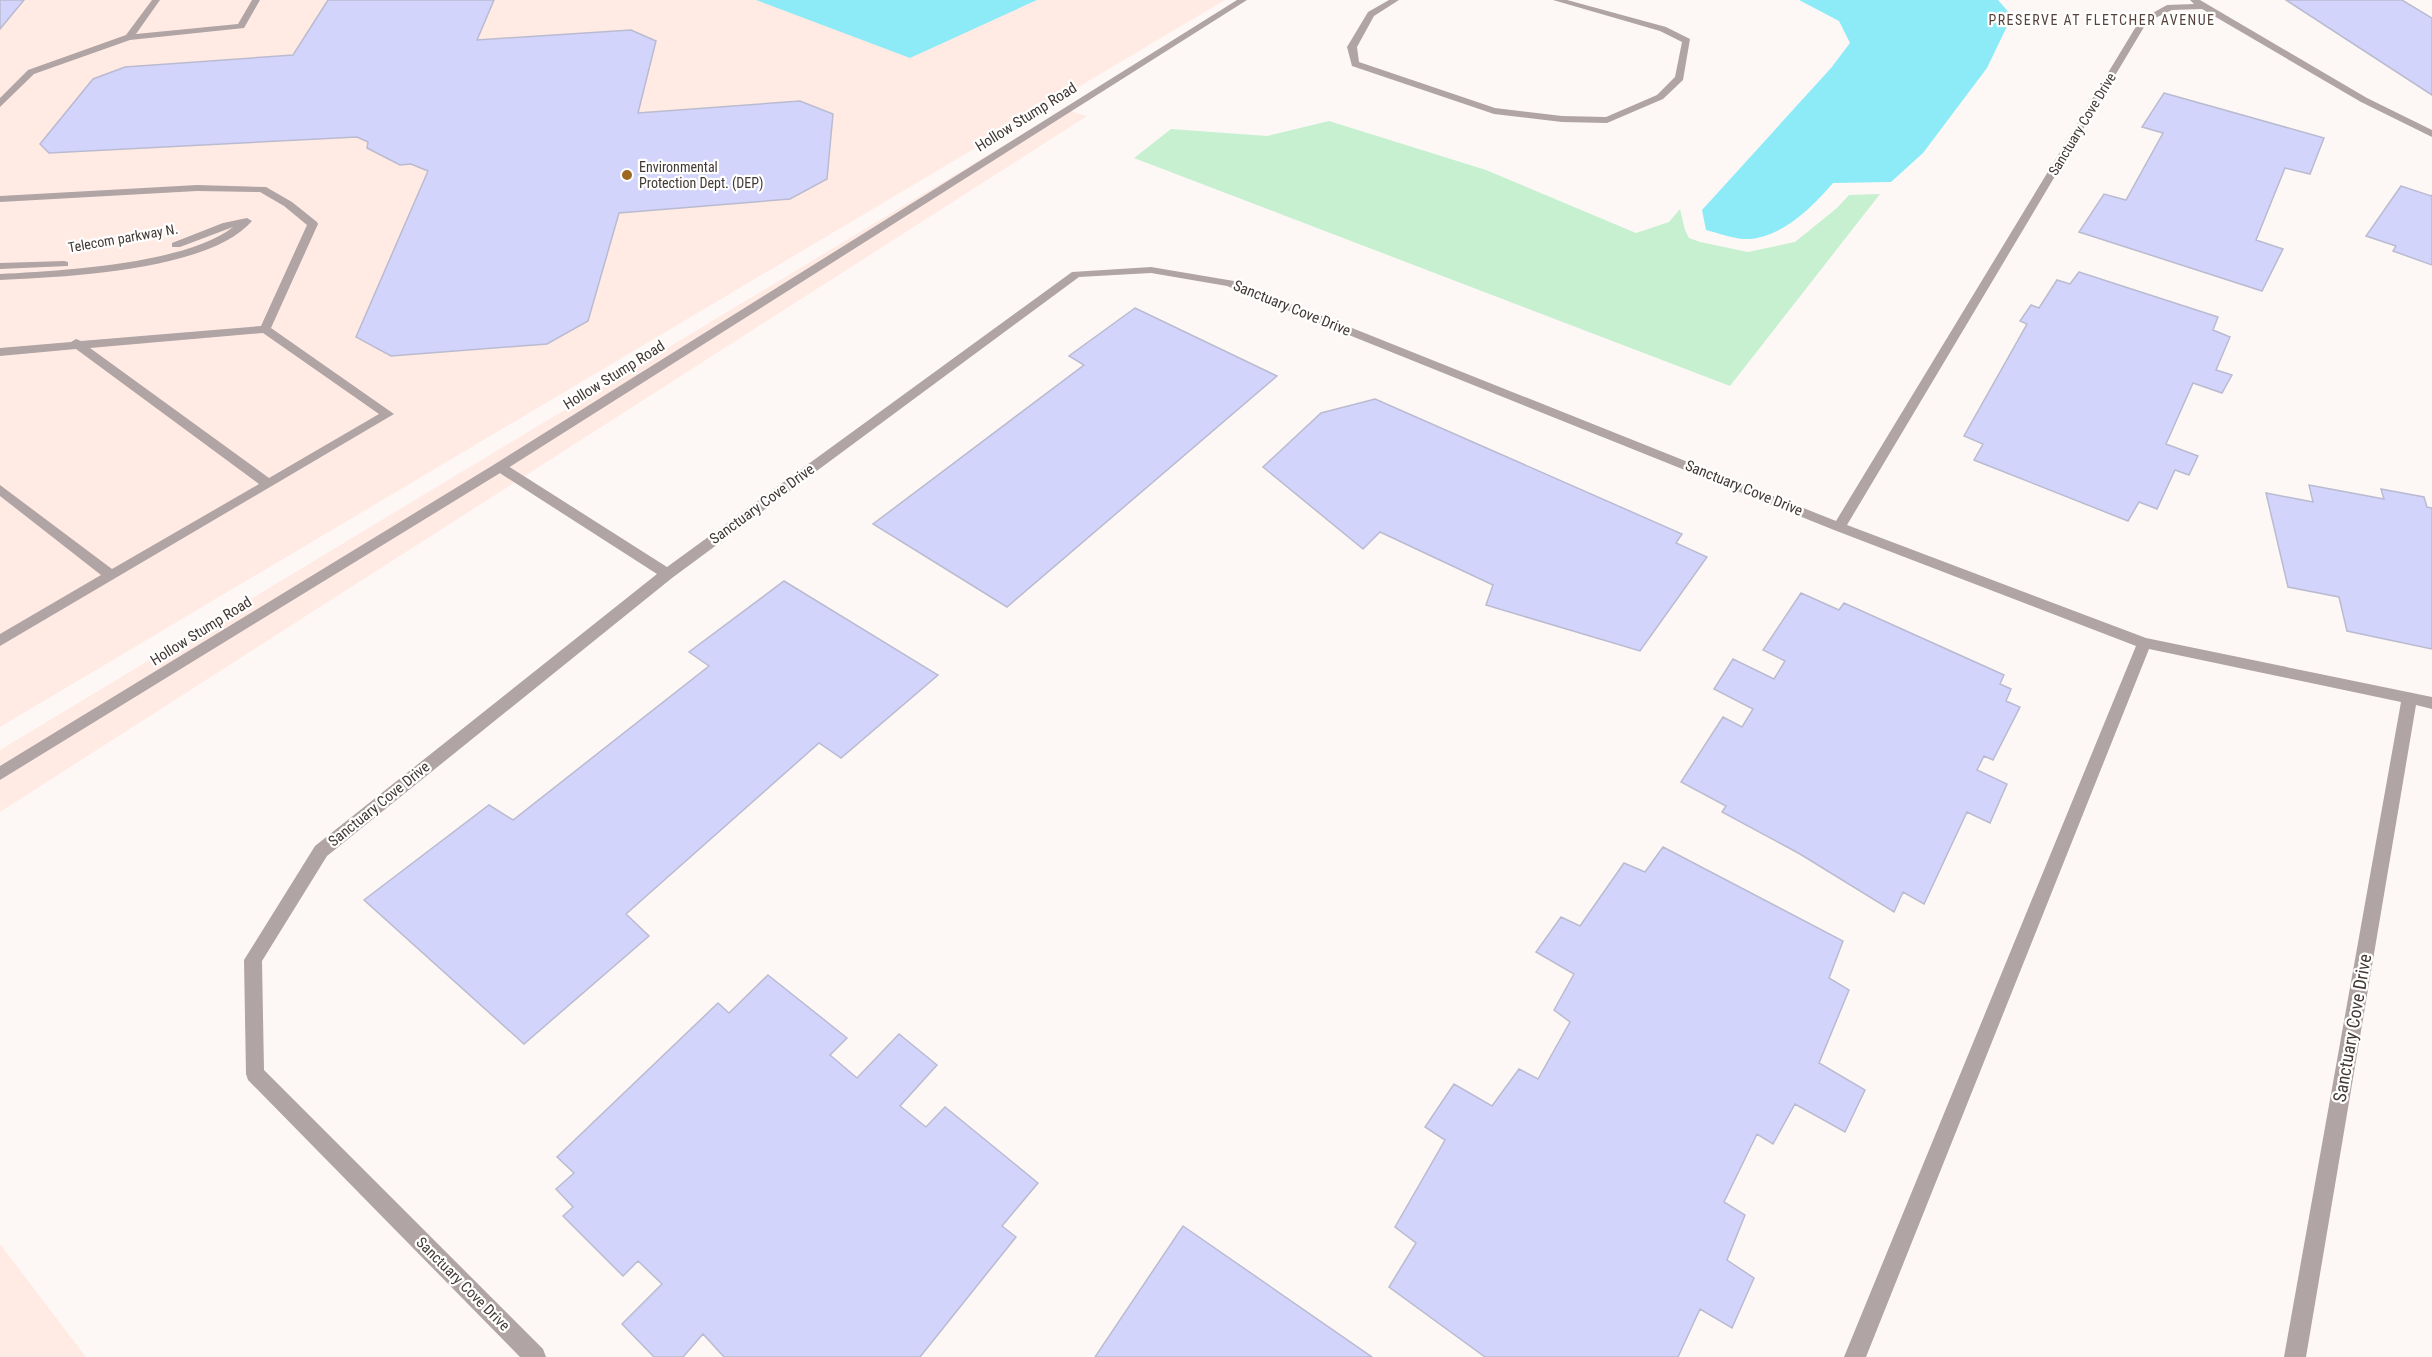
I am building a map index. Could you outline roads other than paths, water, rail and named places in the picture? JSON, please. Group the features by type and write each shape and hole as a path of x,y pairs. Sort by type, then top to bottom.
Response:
{"street":[{"path":"129,37 156,0"},
{"path":"0,104 31,72 129,37 241,26 256,0"},
{"name":"Hollow Stump Road","path":"0,774 500,467 1243,0"},
{"path":"1395,0 1371,14 1352,47 1355,64 1494,111 1607,120 1660,97 1680,78 1688,41 1662,29 1557,0"},
{"name":"Sanctuary Cove Drive","path":"1839,527 2144,20 2170,7 2199,3 2364,100 2432,134"},
{"path":"0,199 197,188 262,189 288,204 313,224 265,329"},
{"name":"Telecom parkway N.","path":"0,266 68,264 122,256 184,243 227,225 247,221 239,231 205,247 138,264 62,274 0,278"},
{"name":"Sanctuary Cove Drive","path":"535,1357 255,1074 254,960 321,851 667,574 1076,274 1151,270 1230,283 1839,527 2144,643 2432,703"},
{"path":"0,352 76,343 265,329 388,414 0,641"},
{"path":"76,343 268,484"},
{"path":"500,467 667,574"},
{"path":"0,489 112,576"},
{"path":"1855,1357 2144,643"},
{"name":"Sanctuary Cove Drive","path":"2295,1357 2409,699"}],"water":[{"path":"756,0 1037,0 910,58"},
{"path":"1799,0 1998,0 2012,16 1987,68 1923,153 1891,182 1833,183 1805,212 1769,235 1743,239 1706,230 1702,210 1831,68 1850,43 1839,21"}],"place":[{"name":"Environmental Protection Dept. (DEP)","path":"627,175"}],"district":[{"name":"PRESERVE AT FLETCHER AVENUE","path":"2102,20"}]}
